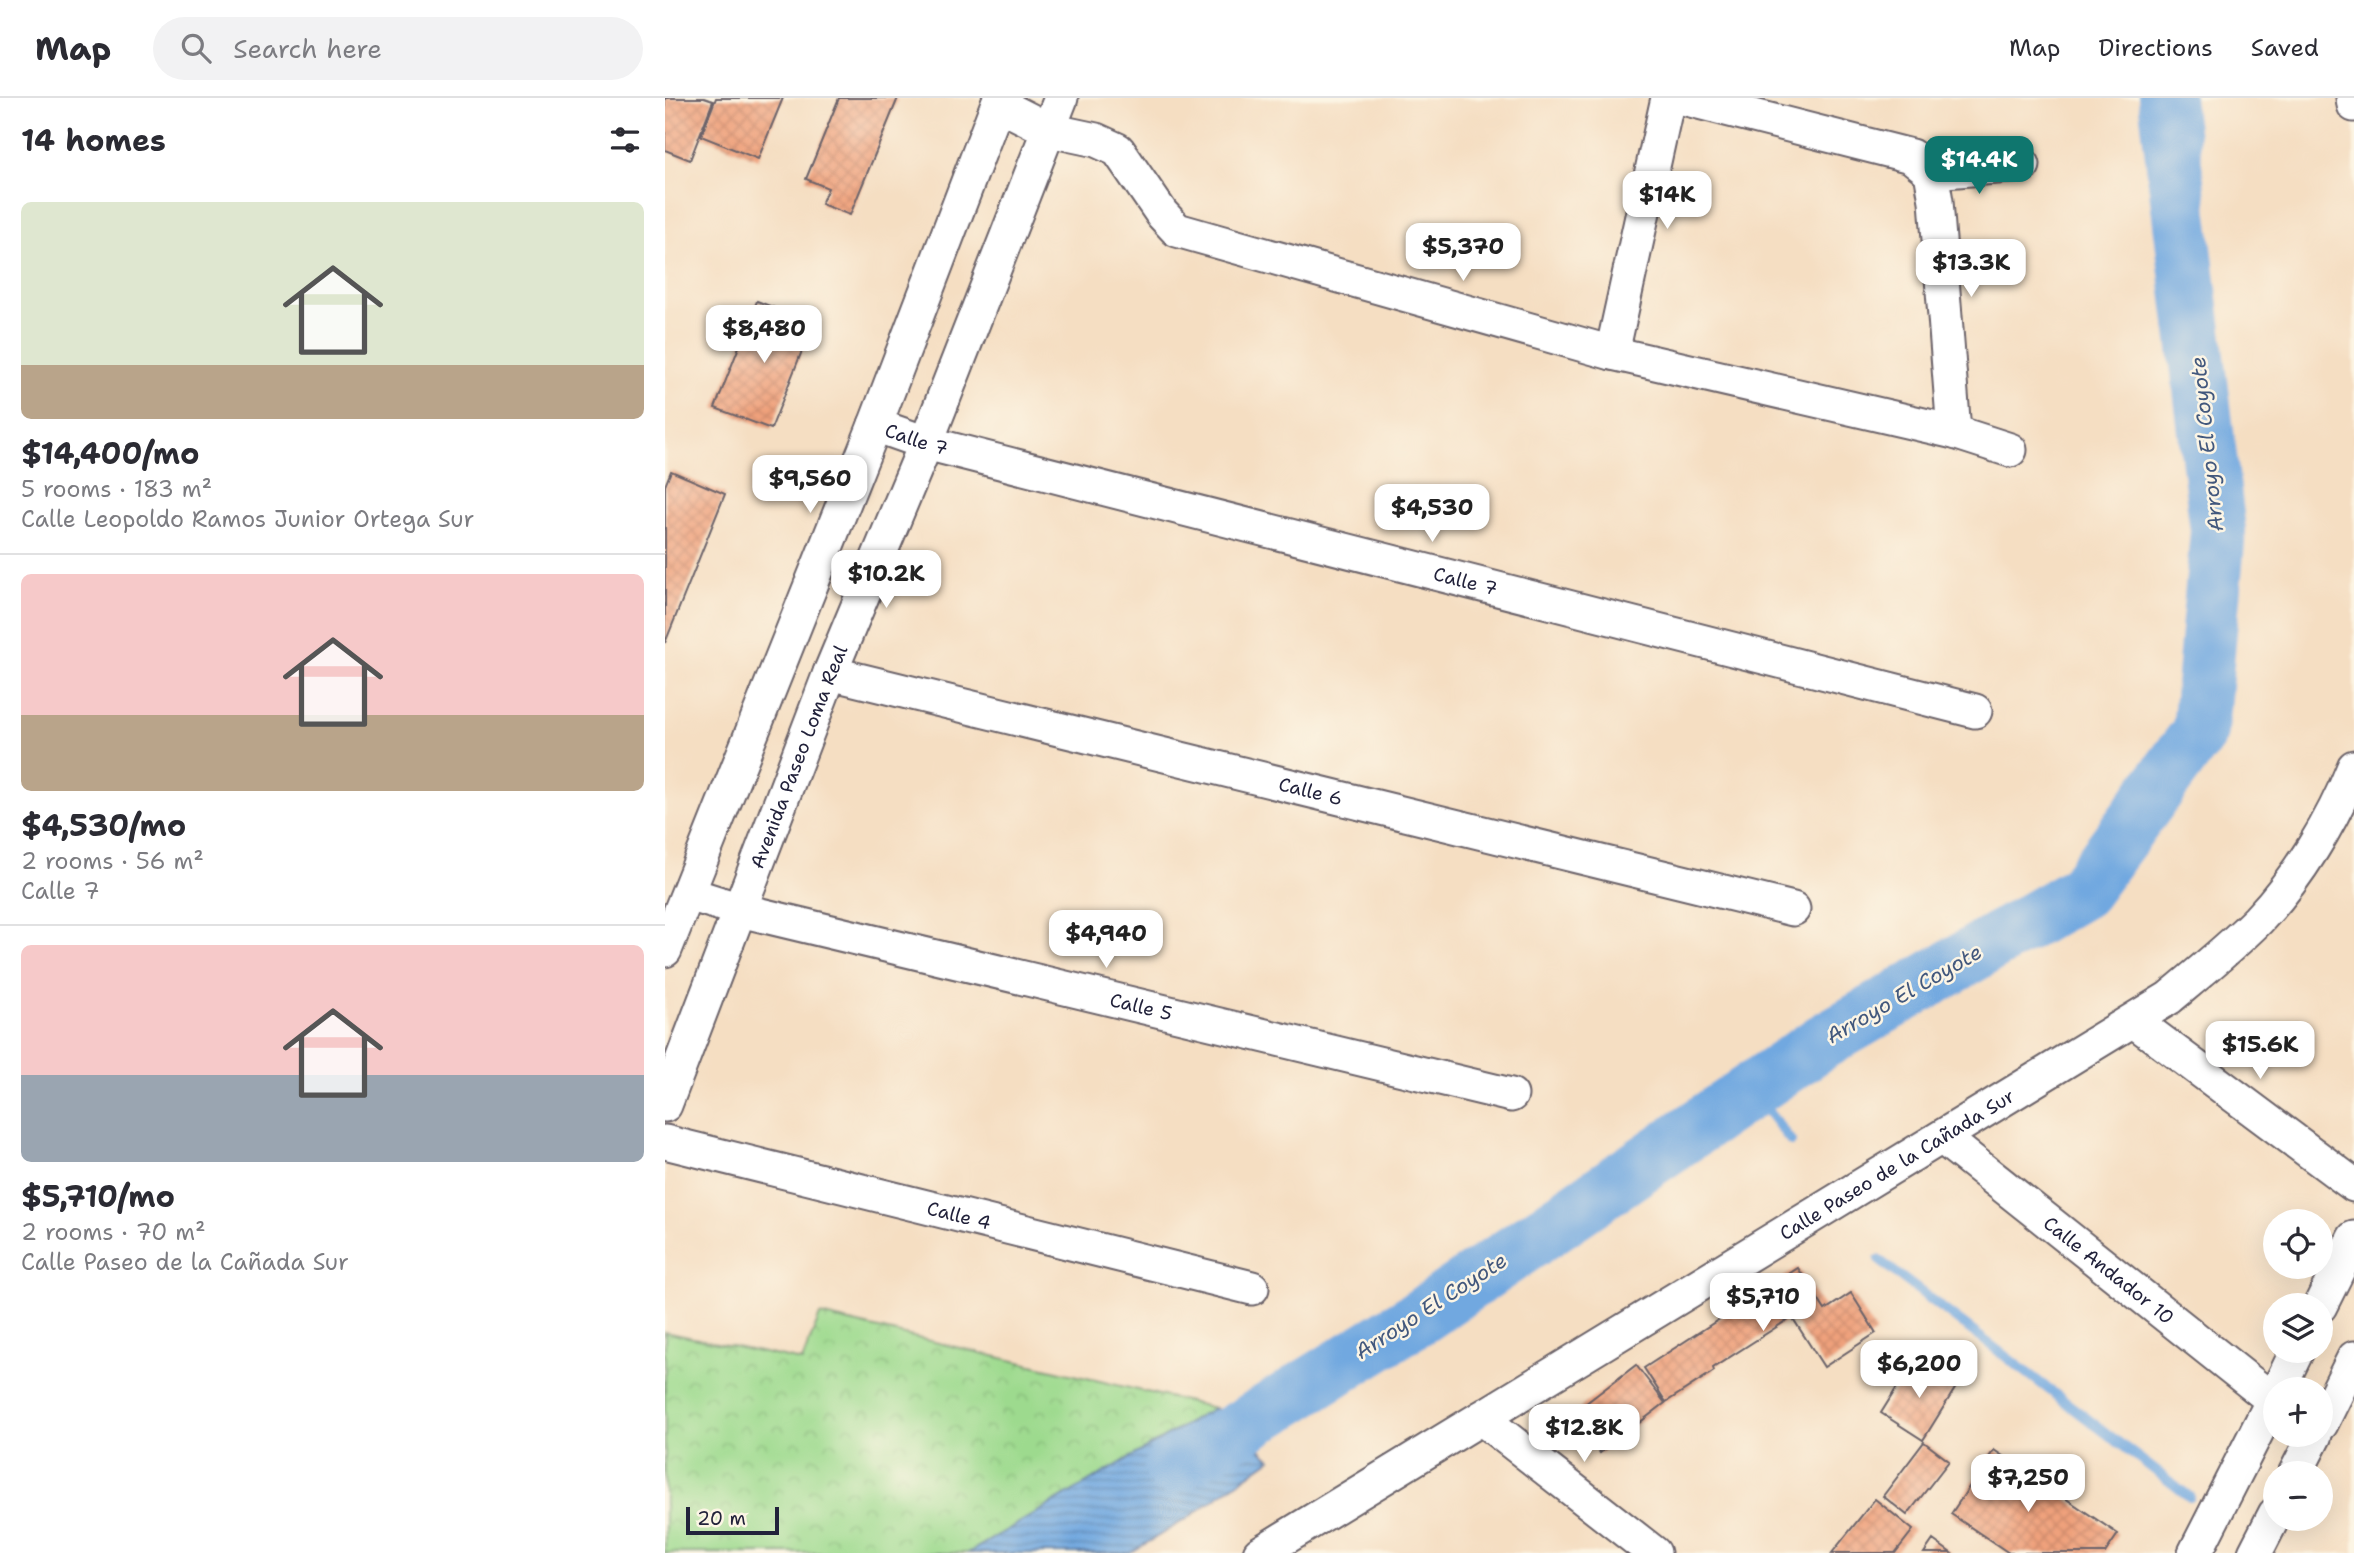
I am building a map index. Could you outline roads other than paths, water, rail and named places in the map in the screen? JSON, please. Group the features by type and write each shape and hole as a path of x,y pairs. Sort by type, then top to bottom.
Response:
{"street":[{"name":"Avenida Paseo Loma Real","path":"665,1105 830,673 926,443 1061,98"},
{"path":"1612,353 1668,98"},
{"path":"1683,98 1911,156 1931,172 1936,201 1954,432"},
{"path":"2353,98 2354,106"},
{"path":"665,950 875,425 999,101 1049,130 1096,140 1118,150 1162,214 1177,230 1612,353 1954,432 2010,450"},
{"path":"1931,172 2023,165"},
{"name":"Calle 7","path":"875,425 926,443 1975,711"},
{"name":"Calle 6","path":"830,673 1793,909"},
{"name":"Calle Paseo de la Cañada Sur","path":"1264,1552 2169,998 2221,954 2282,892 2325,825 2354,767"},
{"name":"Calle 5","path":"689,894 740,910 1511,1095"},
{"path":"2134,1021 2354,1185"},
{"name":"Calle Andador 10","path":"1943,1138 2263,1388"},
{"name":"Calle 4","path":"665,1142 1252,1288"},
{"path":"2326,1293 2354,1238"},
{"path":"2333,1400 2354,1357"},
{"path":"1481,1418 1654,1553"},
{"path":"2195,1553 2263,1420"},
{"path":"2255,1553 2266,1531"}],"water":[{"path":"1214,1408 1271,1459 1188,1518 1130,1553 968,1553"}],"waterway":[{"name":"Arroyo El Coyote","path":"1172,1467 1239,1429 1421,1316 1822,1042 2082,891 2200,731 2218,531 2166,98"},
{"path":"1752,1091 1791,1141"},
{"path":"1879,1260 2190,1497"}]}
